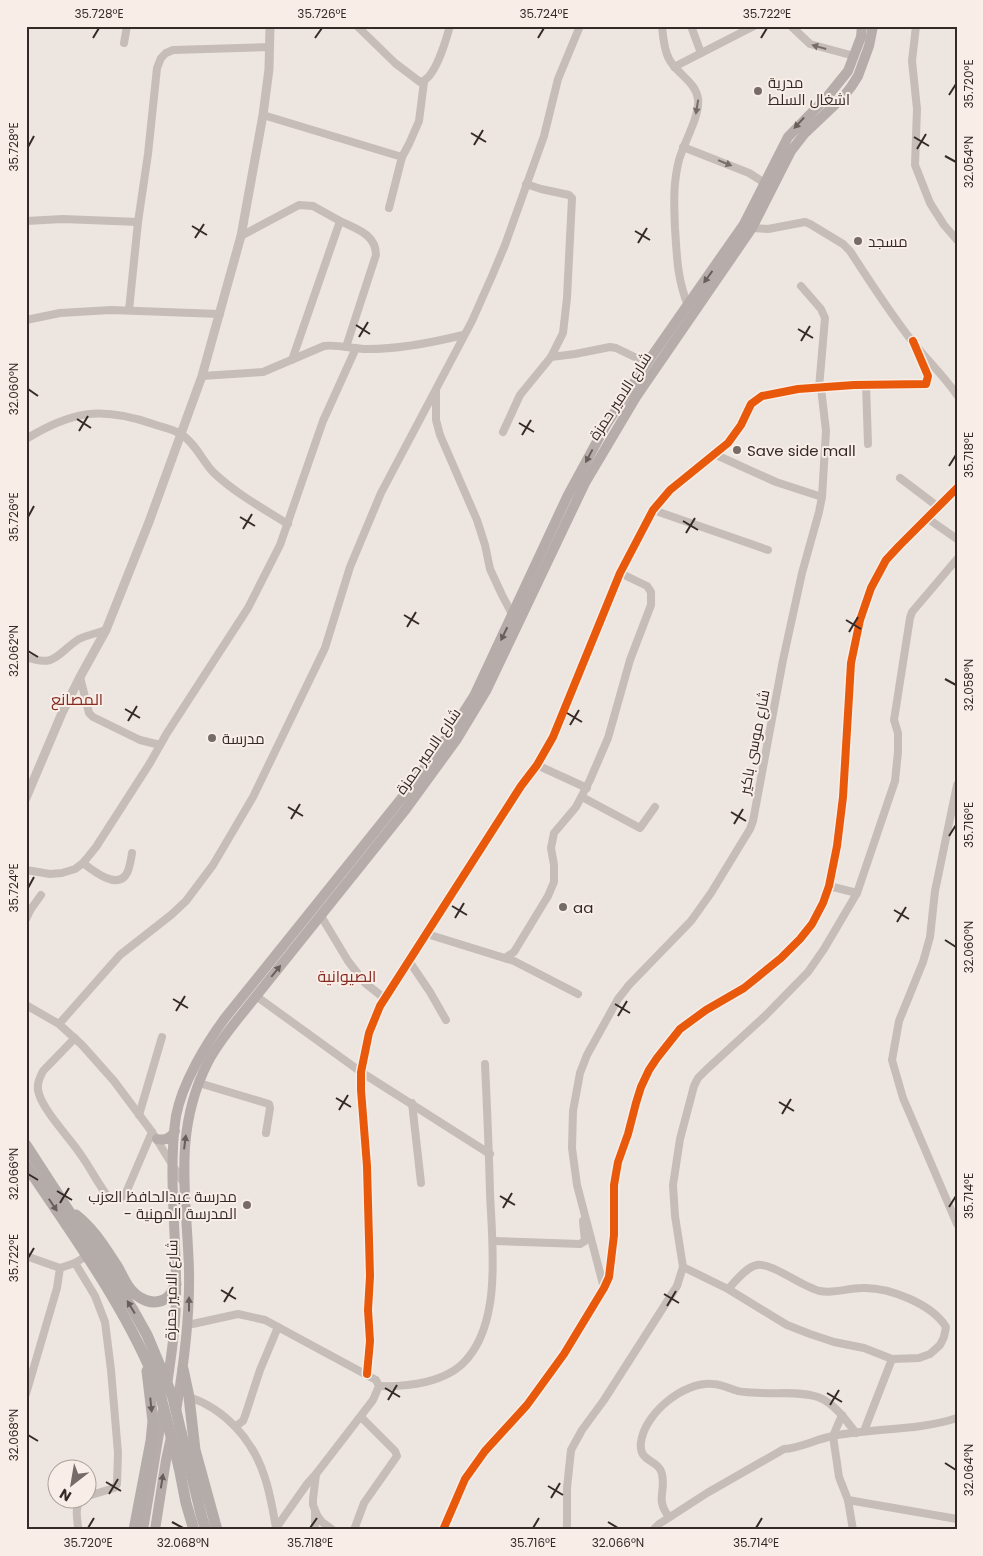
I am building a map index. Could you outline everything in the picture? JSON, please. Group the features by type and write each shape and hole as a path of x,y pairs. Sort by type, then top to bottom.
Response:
{"main road":[{"name":"شارع الامير حمزة","path":"143,1530 172,1354 176,1284 174,1214 175,1131 182,1097 199,1060 215,1031 405,794 433,757 474,696 513,616 599,458 728,257 788,137 848,71 861,37 862,26"},
{"name":"شارع الامير حمزة","path":"155,1530 183,1369 188,1325 189,1272 183,1182 187,1122 191,1103 209,1061 220,1042 406,809 457,739 486,691 545,558 567,497 606,426 647,363 688,306 752,228 796,143 851,87 858,76 869,46 873,26"},
{"path":"155,1135 161,1140 170,1138 175,1131"},
{"path":"26,1145 133,1310 147,1335 173,1398 206,1530"},
{"path":"26,1164 120,1308 145,1356 159,1390 194,1530"},
{"path":"67,1208 89,1227 137,1296 149,1302 161,1300 167,1297 176,1284"},
{"path":"174,1214 186,1214"},
{"path":"134,1530 153,1421 145,1356"},
{"path":"183,1369 189,1397 195,1450 217,1530"}],"street":[{"path":"124,43 127,26"},
{"path":"26,798 62,713 106,630 149,522 202,376 242,236 263,116 269,69 270,26"},
{"path":"358,26 395,63 416,80 424,82"},
{"path":"389,208 402,157 418,121 424,82 437,63 450,26"},
{"path":"59,1024 120,955 186,901 213,866 253,797 325,648 350,567 381,493 476,312 502,253 544,136 558,79 580,26"},
{"path":"662,26 669,58 674,67 691,84 698,98 696,111 674,178 673,201 676,256 680,287 688,306"},
{"path":"691,26 701,53"},
{"path":"674,67 754,26"},
{"path":"791,26 810,44 854,56"},
{"path":"916,26 912,61 917,109 915,165 930,203 944,225 957,240"},
{"path":"129,310 138,222 148,154 155,77 161,58 166,52 172,50 270,47"},
{"path":"263,116 402,157"},
{"path":"683,147 749,173 765,183"},
{"path":"504,432 520,395 551,357 562,333 565,320 572,198 569,195 526,184"},
{"path":"242,236 299,205 313,206 362,232 374,242 376,256 346,347"},
{"path":"26,221 63,219 138,222"},
{"path":"292,360 340,221"},
{"path":"752,228 768,229 805,222 818,227 843,244 850,251 891,313 957,395"},
{"name":"شارع موسى باكير","path":"604,1288 577,1185 572,1148 573,1111 580,1073 587,1055 618,999 629,985 691,921 711,893 753,821 802,573 822,497 826,431 823,400 821,388 819,388 825,318 818,305 800,286"},
{"path":"27,317 60,313 129,310 220,314"},
{"path":"202,376 262,372 324,346 334,345 356,348 414,346 463,335"},
{"path":"367,1374 370,1341 368,1310 370,1276 367,1166 361,1072 369,1033 384,998 553,738 620,573 653,510 670,490 728,443 751,404 762,396 780,392 866,384 926,384 928,376 913,341"},
{"path":"26,870 50,874 62,873 75,869 83,863 96,847 248,608 280,545 324,421 356,348"},
{"path":"551,357 616,348 647,363"},
{"path":"866,384 868,444"},
{"path":"436,389 436,420 440,435 477,520 490,569 513,616"},
{"path":"26,439 48,426 67,418 98,413 146,422 181,434 223,480 254,503 288,524"},
{"path":"714,454 776,482 822,497"},
{"path":"900,478 937,506"},
{"path":"443,1530 465,1479 485,1451 527,1405 582,1326 609,1277 614,1235 614,1185 638,1095 649,1070 680,1029 765,972 800,939 812,924 823,902 829,886 837,846 843,797 851,663 857,631 871,588 886,560 937,506 957,488"},
{"path":"653,510 768,550"},
{"path":"927,518 957,539"},
{"path":"567,1530 567,1488 571,1450 582,1430 677,1286 683,1266 675,1216 673,1184 680,1139 694,1086 698,1078 706,1070 765,1016 808,972 857,893 895,781 898,732 894,720 910,618 912,612 957,559"},
{"path":"505,958 514,952 548,896 554,882 551,848 554,833 582,798 587,788 608,738 630,660 652,602 651,592 647,586 620,573"},
{"path":"26,657 38,661 52,660 60,656 67,648 81,638 106,630"},
{"path":"80,677 89,713 93,718 140,740 160,745"},
{"path":"537,765 587,788"},
{"path":"957,785 935,891 930,937 923,962 899,1021 892,1060 903,1098 957,1224"},
{"path":"582,798 640,828 655,807"},
{"path":"83,863 107,879 121,878 128,872 132,854"},
{"path":"829,886 857,893"},
{"path":"26,919 41,895"},
{"path":"320,916 348,961 365,983 384,998"},
{"path":"427,934 505,958 578,994"},
{"path":"409,960 446,1020"},
{"path":"256,996 361,1072 490,1154"},
{"path":"26,1005 59,1024 75,1038 114,1082 155,1135 183,1182"},
{"path":"139,1115 162,1037"},
{"path":"75,1038 42,1071 39,1077 39,1096 109,1198 117,1200 125,1195 155,1135"},
{"path":"378,1386 394,1387 434,1379 447,1374 466,1360 481,1338 493,1282 490,1154 485,1064"},
{"path":"199,1083 269,1104 266,1133"},
{"path":"412,1103 421,1183"},
{"path":"493,1241 580,1244 585,1241 582,1218 583,1208"},
{"path":"26,1256 60,1268 75,1263 86,1256"},
{"path":"75,1263 95,1296 105,1322 111,1370 118,1453 117,1484 114,1488 98,1493"},
{"path":"683,1266 728,1289 787,1324 810,1334 834,1342 864,1348 892,1359 919,1358 930,1354 940,1345 946,1327 942,1320 909,1298 876,1289 820,1291 763,1265 757,1265 748,1270 728,1289"},
{"path":"27,1389 58,1288 60,1268"},
{"path":"188,1325 238,1314 265,1320 376,1380 378,1386 373,1400 316,1474 306,1484 276,1529"},
{"path":"236,1426 243,1421 260,1370 278,1327"},
{"path":"860,1432 892,1359"},
{"path":"669,1517 662,1506 662,1474 660,1468 646,1460 642,1452 641,1443 643,1432 651,1418 669,1399 692,1387 713,1384 740,1392 805,1394 819,1398 842,1415 860,1432"},
{"path":"189,1397 208,1404 236,1426 250,1447 264,1473 276,1529"},
{"path":"842,1415 833,1436 839,1477 848,1500 852,1530"},
{"path":"354,1530 364,1503 397,1456 395,1451 361,1417"},
{"path":"653,1530 669,1517 707,1493 784,1449 795,1448 833,1436 927,1425 957,1418"},
{"path":"316,1474 313,1499 316,1510 322,1522 332,1530"},
{"path":"848,1500 957,1520"},
{"path":"76,1508 78,1527"},
{"path":"315,1530 316,1510"}],"cycle path":[{"path":"367,1374 370,1341 368,1310 370,1276 367,1166 361,1072 369,1033 380,1006 521,786 537,765 553,737 620,573 653,510 670,490 728,443 741,425 751,404 762,396 798,389 854,385 926,384 928,376 913,341"},
{"path":"443,1530 465,1479 485,1451 527,1405 564,1354 609,1277 614,1235 614,1185 618,1162 641,1087 649,1070 680,1029 706,1010 744,988 781,958 812,924 823,903 829,886 837,846 843,797 851,663 860,620 871,588 886,560 957,488"}],"place":[{"name":"مدرية اشغال السلط","path":"758,91"},
{"name":"مسجد","path":"858,241"},
{"name":"Save side mall","path":"737,450"},
{"name":"مدرسة","path":"212,738"},
{"name":"aa","path":"563,907"},
{"name":"مدرسة عبدالحافظ العزب - المدرسة المهنية","path":"247,1205"}],"district":[{"name":"المصانع","path":"77,699"},
{"name":"الصيوانية","path":"347,976"}]}
